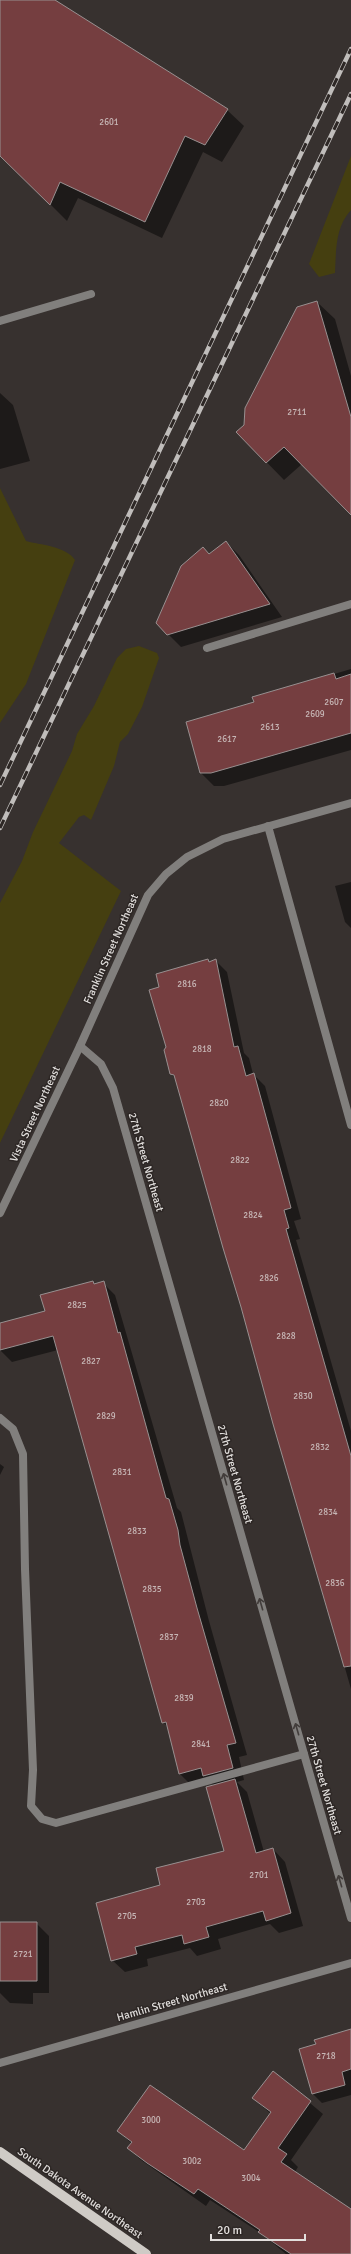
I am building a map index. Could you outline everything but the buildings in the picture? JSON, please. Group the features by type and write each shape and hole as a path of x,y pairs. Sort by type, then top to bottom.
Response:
{"main road":[{"name":"South Dakota Avenue Northeast","path":"0,2152 146,2254"}],"street":[{"path":"0,321 90,294"},
{"path":"207,648 351,604"},
{"name":"Franklin Street Northeast","path":"80,1046 148,895 166,874 187,856 223,839 351,803"},
{"path":"268,826 351,1125"},
{"name":"Vista Street Northeast","path":"0,1213 80,1046"},
{"name":"27th Street Northeast","path":"80,1046 101,1064 113,1088 351,1918"},
{"path":"0,1418 13,1430 23,1454 25,1569 33,1770 31,1806 42,1819 56,1823 304,1754"},
{"name":"Hamlin Street Northeast","path":"0,2063 351,1963"}],"shaded area":[{"path":"351,156 351,210 339,232 336,248 335,273 319,277 309,264"},
{"path":"0,488 26,541 59,549 71,555 75,560 26,684 0,723"},
{"path":"139,646 157,653 159,658 142,707 128,734 120,742 114,766 91,820 84,815 79,817 59,843 121,891 0,1143 0,903 22,861 33,832 72,751 77,734 94,706 117,658 126,649"}],"railway":[{"path":"0,785 351,49"},
{"path":"0,828 351,94"}]}
